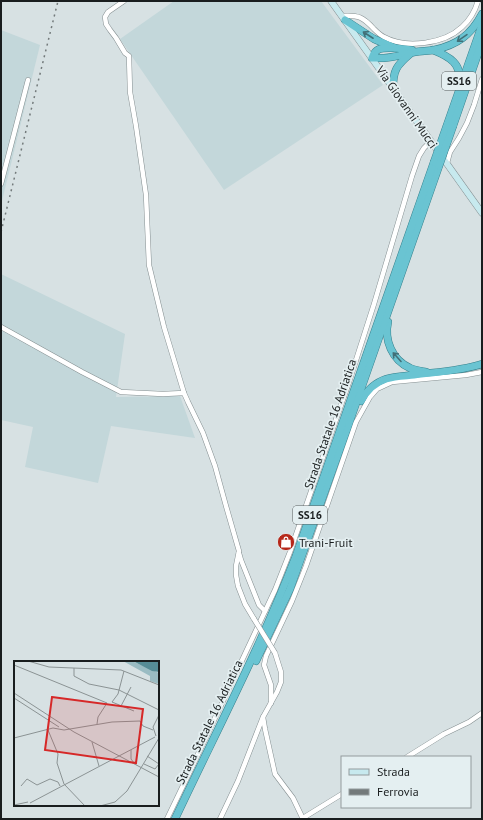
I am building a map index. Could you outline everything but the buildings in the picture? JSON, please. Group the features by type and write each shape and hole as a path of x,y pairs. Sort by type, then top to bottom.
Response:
{"highway":[{"path":"415,52 395,48 381,48 374,53 372,58 385,58 432,50 454,44 470,32 477,24 482,14"},
{"path":"343,18 374,39 395,48"},
{"name":"Strada Statale 16 Adriatica","path":"178,819 261,651 290,588 406,259 482,25"},
{"name":"Strada Statale 16 Adriatica","path":"450,125 482,42"},
{"name":"SS16","path":"432,50 448,57 454,62 459,71 459,80 450,110 450,125"},
{"path":"393,88 393,77 396,69 402,61 415,52"},
{"name":"Strada Statale 16 Adriatica","path":"175,819 283,589 437,164"},
{"name":"SS16","path":"406,259 402,282 389,319 387,339 390,348 403,363 410,368 432,373"},
{"name":"SS16","path":"347,429 365,393 371,387 387,379 471,367 482,364"}],"main road":[{"name":"Via Giovanni Mucci","path":"331,1 482,213"}],"street":[{"path":"124,1 108,12 105,17 106,24 125,53 129,56 130,92 146,196 149,265 164,328 184,393 203,433 215,466 241,560 259,605 265,611"},
{"path":"343,18 357,16 363,18 383,37 392,40 405,43 427,42 442,39 458,31 473,14 478,1"},
{"path":"447,164 450,152 467,123 482,79"},
{"path":"1,184 28,80"},
{"path":"167,819 275,590 290,552 349,382 412,176 419,156 424,148 431,142"},
{"path":"1,327 121,392 163,394 184,393"},
{"path":"271,703 271,685 264,664 266,656 292,601 306,566 356,422 370,397 377,389 392,382 466,375 482,372"},
{"path":"220,819 238,781 263,717 281,682 281,672 275,653 254,619 238,586 236,566 239,551"},
{"path":"409,756 444,734 482,714"},
{"path":"263,717 275,774 294,798 303,818 341,795"}],"shaded area":[{"path":"174,1 321,1 383,85 224,190 120,39"},
{"path":"1,30 40,45 1,205"},
{"path":"1,274 125,334 116,397 180,396 195,438 111,426 98,483 25,467 33,427 1,420"}],"railway":[{"path":"1,232 58,1"}],"place":[{"name":"Trani-Fruit","path":"286,542"}]}
